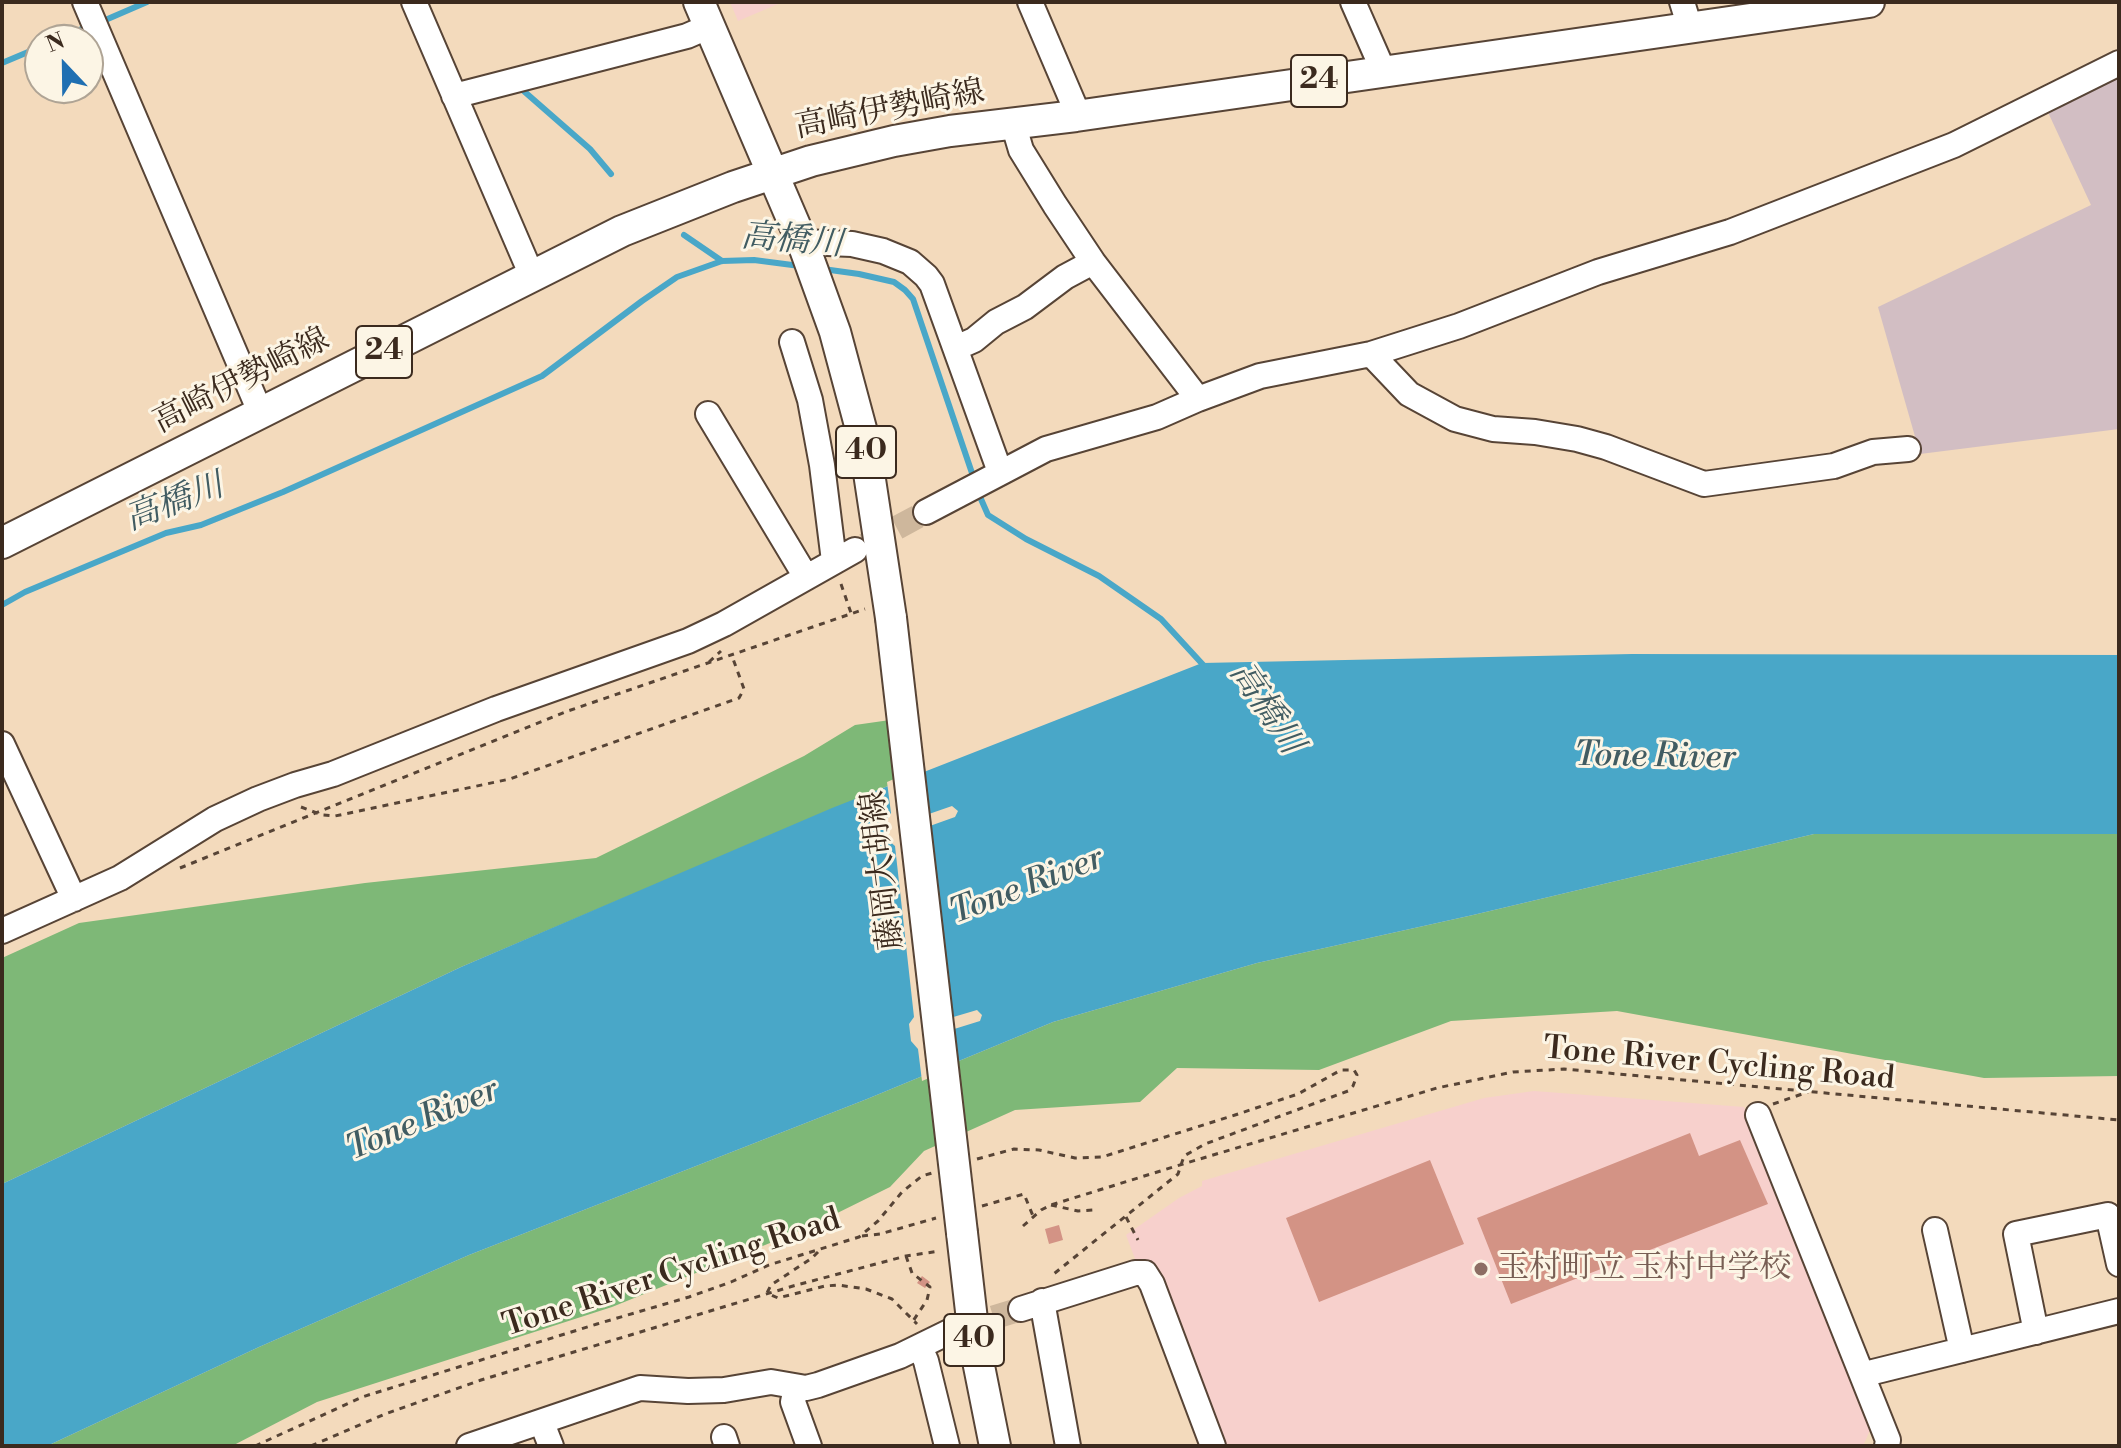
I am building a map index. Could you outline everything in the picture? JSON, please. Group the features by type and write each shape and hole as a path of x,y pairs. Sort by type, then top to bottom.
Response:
{"main road":[{"name":"高崎伊勢崎線","path":"3,541 648,220 772,173 821,158 950,131 1379,72 1686,15 1869,2"},
{"name":"40","path":"704,14 803,246"},
{"name":"藤岡大胡線","path":"803,246 835,332 864,440 954,1242 995,1446"}],"street":[{"path":"85,2 261,414"},
{"path":"414,2 532,276"},
{"path":"1030,2 1076,116"},
{"path":"1353,2 1379,61 1379,72"},
{"path":"454,96 687,36 704,14"},
{"path":"926,512 1046,449 1157,417 1260,376 1371,354 1459,326 1598,272 1730,232 1954,145 2119,63"},
{"path":"1013,123 1024,156 1093,262 1198,399"},
{"path":"803,246 852,244 883,251 910,262 932,284 956,348 994,475"},
{"path":"956,348 974,340 996,322 1025,307 1065,277 1093,262"},
{"path":"2,931 120,878 215,819 258,799 333,774 496,709 688,641 842,561 807,390 792,342"},
{"path":"1371,354 1409,394 1455,419 1493,429 1577,439 1704,484 1834,466 1873,452 1908,449"},
{"path":"708,414 806,577"},
{"path":"2,744 74,899"},
{"path":"1762,1110 1888,1440 1887,1446"},
{"path":"2036,1332 2016,1234 2108,1215 2119,1264"},
{"path":"1935,1230 1962,1350"},
{"path":"1068,1446 1034,1298 1135,1273 1145,1273 1152,1284 1213,1446"},
{"path":"1863,1376 2036,1332 2117,1317"},
{"path":"469,1446 640,1388 724,1390 771,1382 806,1388 871,1368 921,1338 949,1332"},
{"path":"921,1338 947,1446"},
{"path":"796,1387 793,1402 809,1446"},
{"path":"542,1423 551,1446"}],"path":[{"path":"842,561 851,613"},
{"path":"177,869 565,712 851,613 882,613"},
{"path":"301,807 335,816 510,779 739,698 744,689 732,656"},
{"name":"Tone River Cycling Road","path":"1023,1226 1051,1205 1437,1088 1513,1072 1564,1069 2119,1118"},
{"path":"966,1162 1014,1149 1039,1150 1075,1158 1102,1157 1298,1094 1341,1070 1354,1070 1357,1075 1348,1091 1205,1144 1184,1156 1178,1174 1034,1298"},
{"path":"1762,1110 1812,1091"},
{"name":"Tone River Cycling Road","path":"255,1446 362,1397 689,1297 769,1265 859,1237 878,1221 902,1192 922,1176 937,1171"},
{"path":"1027,1201 1033,1216"},
{"path":"1051,1205 1078,1211 1093,1210"},
{"path":"1126,1217 1138,1240"},
{"path":"311,1446 385,1414 481,1380 767,1293 954,1242"},
{"path":"767,1293 771,1285 821,1249"},
{"path":"906,1256 912,1273 930,1287 927,1300 913,1321"},
{"path":"767,1293 778,1298 825,1286 851,1286 879,1293 892,1299 913,1321 921,1338"}],"shaded area":[{"path":"730,2 783,2 738,21"},
{"path":"2119,70 2119,429 1920,454 1878,307 2091,205 2046,108"},
{"name":"玉村町立 玉村中学校","path":"1534,1091 1744,1107 1871,1428 1863,1446 1224,1446 1152,1262 1137,1264 1126,1235 1202,1186 1202,1181 1484,1098"}],"green space":[{"path":"897,719 902,780 461,967 2,1184 2,958 79,923 365,883 596,858 804,756 855,725"},
{"path":"1814,834 2119,834 2119,1076 1984,1078 1617,1011 1451,1021 1319,1070 1177,1068 1140,1102 1015,1110 924,1151 890,1187 807,1228 612,1307 317,1402 232,1446 47,1446 259,1347 469,1255 867,1099 1053,1022 1257,963"}],"water":[{"name":"Tone River","path":"1632,654 2119,655 2119,834 1814,834 1257,963 1053,1022 867,1099 469,1255 259,1347 47,1446 2,1446 2,1184 461,967 832,808 1202,663"}],"pier":[{"path":"920,768 926,815 952,806 958,811 955,817 927,827 950,1018 977,1010 982,1015 980,1021 951,1030 955,1067 922,1081 918,1049 911,1041 909,1024 914,1017 895,846 888,840 885,822 891,813 887,782"}],"building":[{"path":"1690,1133 1699,1156 1740,1140 1768,1204 1511,1304 1477,1218"},
{"path":"1430,1160 1464,1244 1319,1302 1286,1218"},
{"path":"1059,1225 1063,1240 1049,1244 1045,1229"},
{"path":"922,1276 930,1282 925,1288 917,1283"}],"waterway":[{"path":"103,21 147,2"},
{"path":"2,63 24,54"},
{"path":"518,86 590,149 611,174"},
{"path":"684,235 722,261"},
{"name":"高橋川","path":"2,605 25,592 166,533 201,525 283,492 542,376 677,277 722,261 754,260 800,266"},
{"name":"高橋川","path":"823,269 894,282 913,299 974,479"},
{"name":"高橋川","path":"977,490 988,515 1026,539 1099,576 1161,619 1206,668"}],"tunnel":[{"path":"865,545 926,512"},
{"path":"959,1328 1021,1309"}],"place":[{"name":"玉村町立 玉村中学校","path":"1481,1269"}]}
